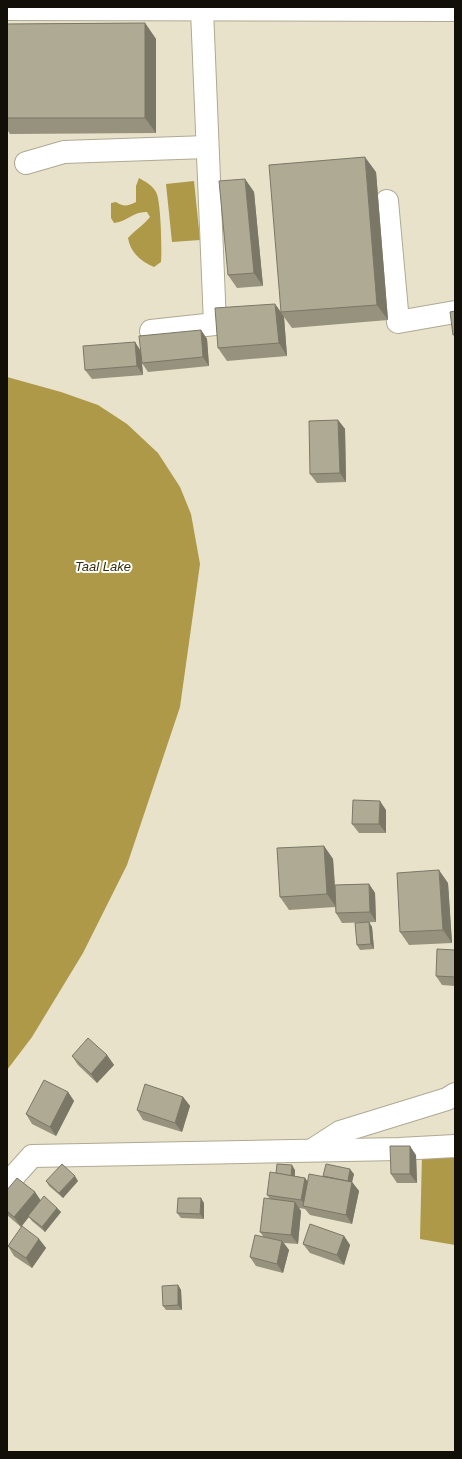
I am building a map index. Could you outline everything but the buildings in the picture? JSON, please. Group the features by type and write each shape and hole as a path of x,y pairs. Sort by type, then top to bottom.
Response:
{"street":[{"path":"7,9 178,8 202,10 455,10"},
{"path":"151,331 215,324 202,10"},
{"path":"26,163 64,152 207,146"},
{"path":"387,201 398,322 455,312"},
{"path":"312,1150 340,1132 427,1106 448,1099 455,1094"},
{"path":"7,1184 32,1156 455,1146"}],"water":[{"path":"139,178 149,184 156,192 158,197 160,214 161,262 154,267 137,256 131,248 128,238 150,217 147,212 138,213 122,221 114,223 111,218 111,203 116,202 121,205 126,205 136,202 136,186"},
{"path":"194,181 200,240 172,242 166,184"},
{"name":"Taal Lake","path":"7,377 61,392 98,405 127,424 158,453 180,487 191,514 200,564 180,707 127,865 83,953 32,1037 7,1070"},
{"path":"422,1155 455,1156 455,1245 420,1239"}]}
